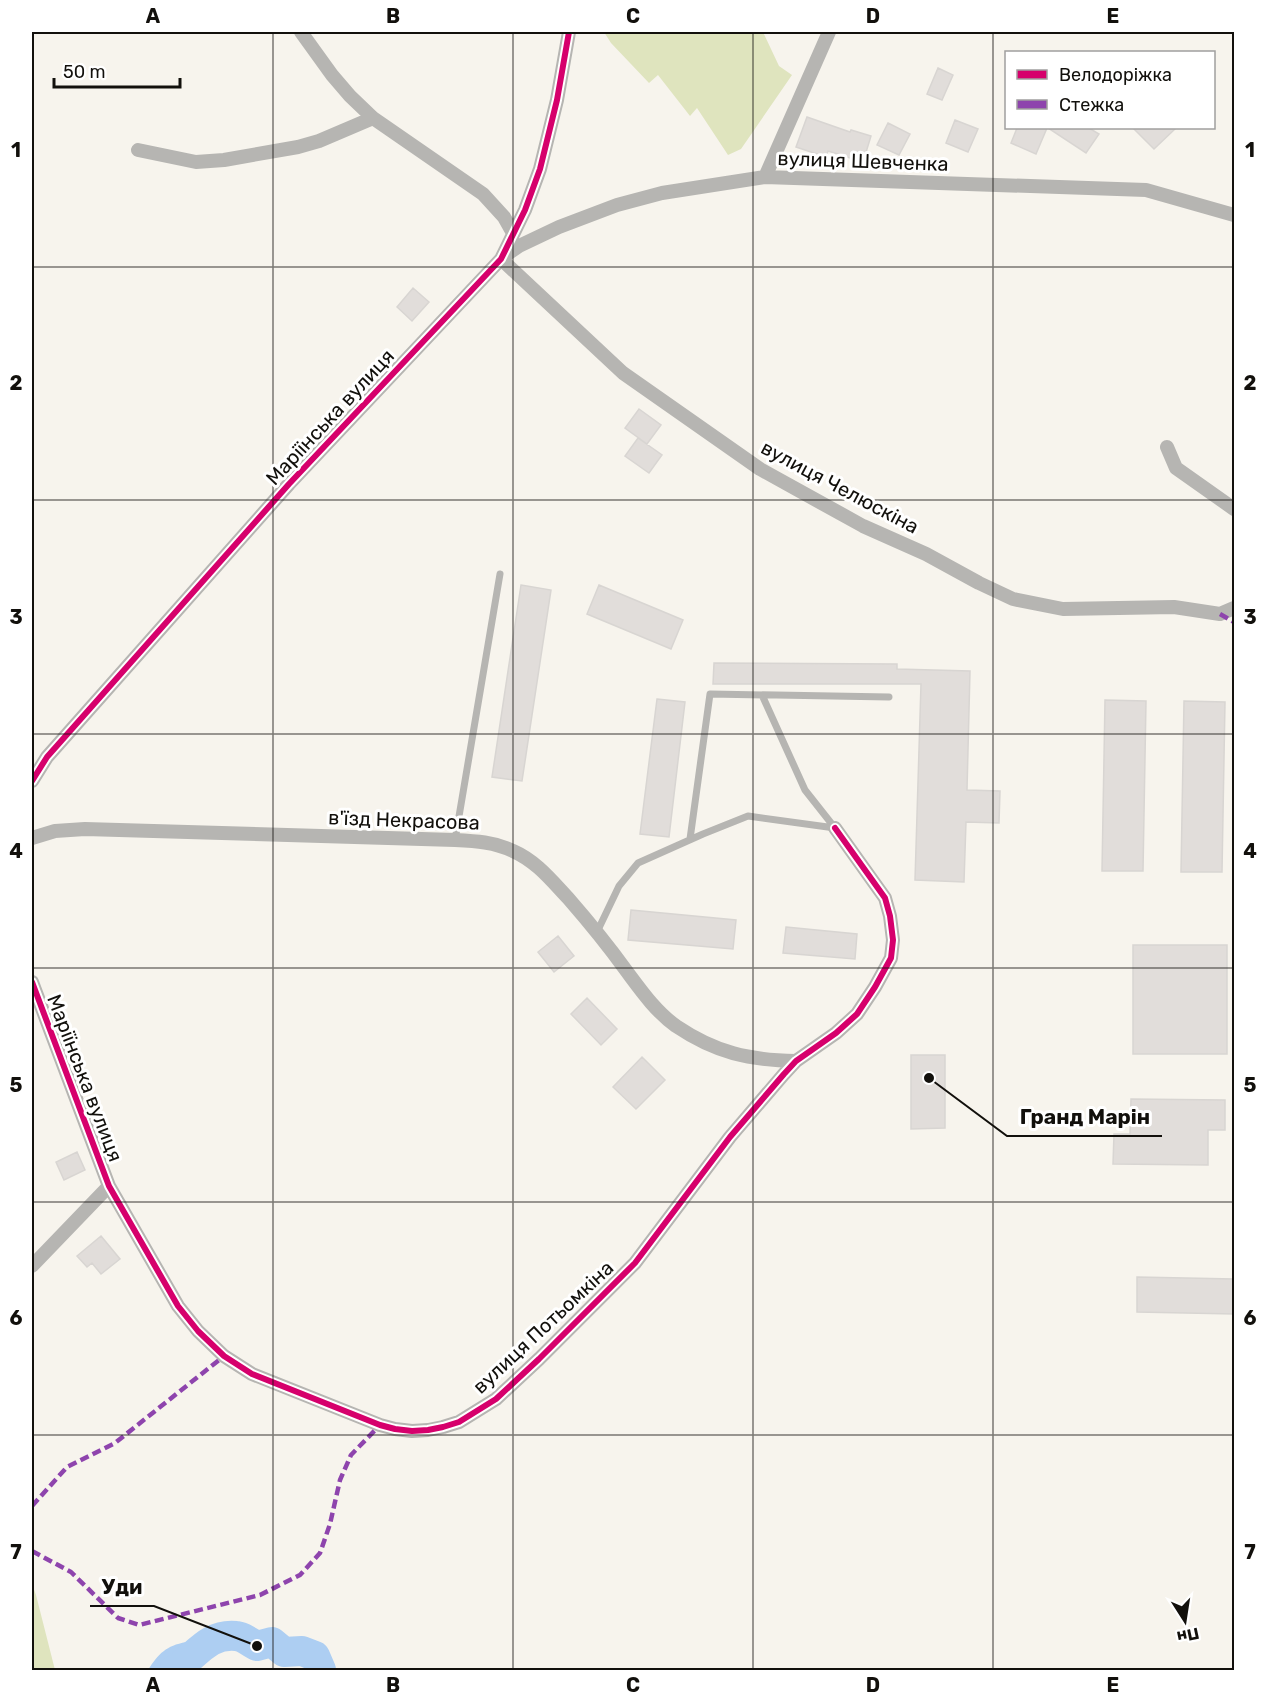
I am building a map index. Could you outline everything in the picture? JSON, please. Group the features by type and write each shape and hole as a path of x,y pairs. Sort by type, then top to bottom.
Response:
{"street":[{"path":"301,32 332,75 373,118 483,194 504,217 513,233"},
{"name":"Маріїнська вулиця","path":"32,781 47,757 289,484 501,259 525,210 540,168 557,100 569,32"},
{"path":"765,177 829,32"},
{"path":"138,150 196,162 224,160 298,147 319,141 373,118"},
{"name":"вулиця Шевченка","path":"501,259 519,246 559,227 617,205 662,193 765,177 1146,190 1234,215"},
{"name":"вулиця Челюскіна","path":"501,259 623,373 760,469 863,526 926,554 979,584 1013,599 1063,609 1174,607 1220,614 1234,608"},
{"path":"1167,447 1176,468 1234,509"},
{"name":"вулиця Потьомкіна","path":"109,1186 178,1306 198,1331 224,1356 252,1374 380,1425 404,1430 428,1430 459,1422 496,1400 635,1263 730,1137 796,1061 836,1033 857,1014 875,987 891,958 893,940 890,916 885,898 835,828"},
{"name":"в'їзд Некрасова","path":"32,838 55,831 85,829 456,840 485,842 499,846 526,858 549,877 597,932 651,1003 675,1025 702,1042 732,1054 764,1060 796,1061"},
{"name":"Маріїнська вулиця","path":"32,982 109,1186 32,1266"}],"lane":[{"path":"456,840 500,574"},
{"path":"690,839 710,694 889,697"},
{"path":"762,695 805,790 835,828"},
{"path":"597,932 620,886 638,863 690,839 748,816 835,828"}],"green space":[{"path":"604,32 763,32 779,66 792,75 741,149 728,155 697,108 690,116 658,75 649,83 611,43"},
{"path":"32,1584 36,1595 55,1670 32,1670"}],"water":[{"path":"186,1642 194,1645 202,1659 196,1670 148,1670 164,1651"}],"building":[{"path":"938,68 953,75 942,100 927,94"},
{"path":"807,117 850,132 851,130 871,136 863,162 828,151 826,157 796,147"},
{"path":"955,120 978,129 968,152 946,143"},
{"path":"888,123 910,134 899,155 877,145"},
{"path":"1017,129 1047,129 1036,154 1011,143"},
{"path":"1050,129 1091,129 1099,134 1086,153"},
{"path":"1134,129 1175,129 1154,149"},
{"path":"413,288 429,302 412,321 397,307"},
{"path":"639,409 661,425 647,444 625,428"},
{"path":"638,438 662,455 649,473 625,456"},
{"path":"521,585 551,590 522,781 492,777"},
{"path":"599,585 683,620 671,649 587,614"},
{"path":"714,663 897,664 897,669 970,671 967,790 1000,791 999,823 966,822 964,882 915,880 921,684 713,684"},
{"path":"657,699 685,702 669,837 640,834"},
{"path":"1105,700 1146,701 1143,871 1102,871"},
{"path":"1184,701 1225,702 1222,872 1181,872"},
{"path":"631,910 736,920 733,949 628,940"},
{"path":"786,927 857,934 855,959 783,953"},
{"path":"558,936 574,956 554,972 538,952"},
{"path":"1133,945 1227,945 1227,1054 1133,1054"},
{"path":"587,998 617,1029 601,1045 571,1014"},
{"path":"911,1055 945,1055 945,1128 911,1129"},
{"path":"642,1057 665,1080 636,1109 613,1087"},
{"path":"1131,1099 1225,1100 1225,1130 1208,1130 1208,1165 1113,1164 1114,1134 1130,1134"},
{"path":"77,1152 85,1170 64,1180 56,1162"},
{"path":"101,1236 120,1259 101,1274 92,1263 87,1267 77,1256"},
{"path":"1137,1277 1234,1279 1234,1314 1137,1312"}],"waterway":[{"path":"174,1670 209,1642 226,1636 244,1638 257,1646 272,1642 284,1652 302,1651 315,1656 321,1670"}],"marked path":[{"path":"1220,614 1234,622"},
{"path":"32,1506 67,1467 115,1443 224,1356"},
{"path":"32,1551 71,1572 118,1618 139,1625 260,1595 300,1575 320,1553 330,1524 340,1480 351,1455 380,1425"}],"cycle path":[{"path":"32,781 47,757 289,484 501,259 525,210 540,169 557,100 569,32"},
{"path":"32,982 109,1186 178,1306 198,1331 224,1356 252,1374 380,1425 412,1431 428,1430 459,1422 496,1399 539,1359 635,1263 730,1137 784,1074 796,1061 836,1033 857,1014 891,958 893,940 885,898 835,828"}],"place":[{"name":"Гранд Марін","path":"929,1078"},
{"name":"Уди","path":"257,1646"}]}
